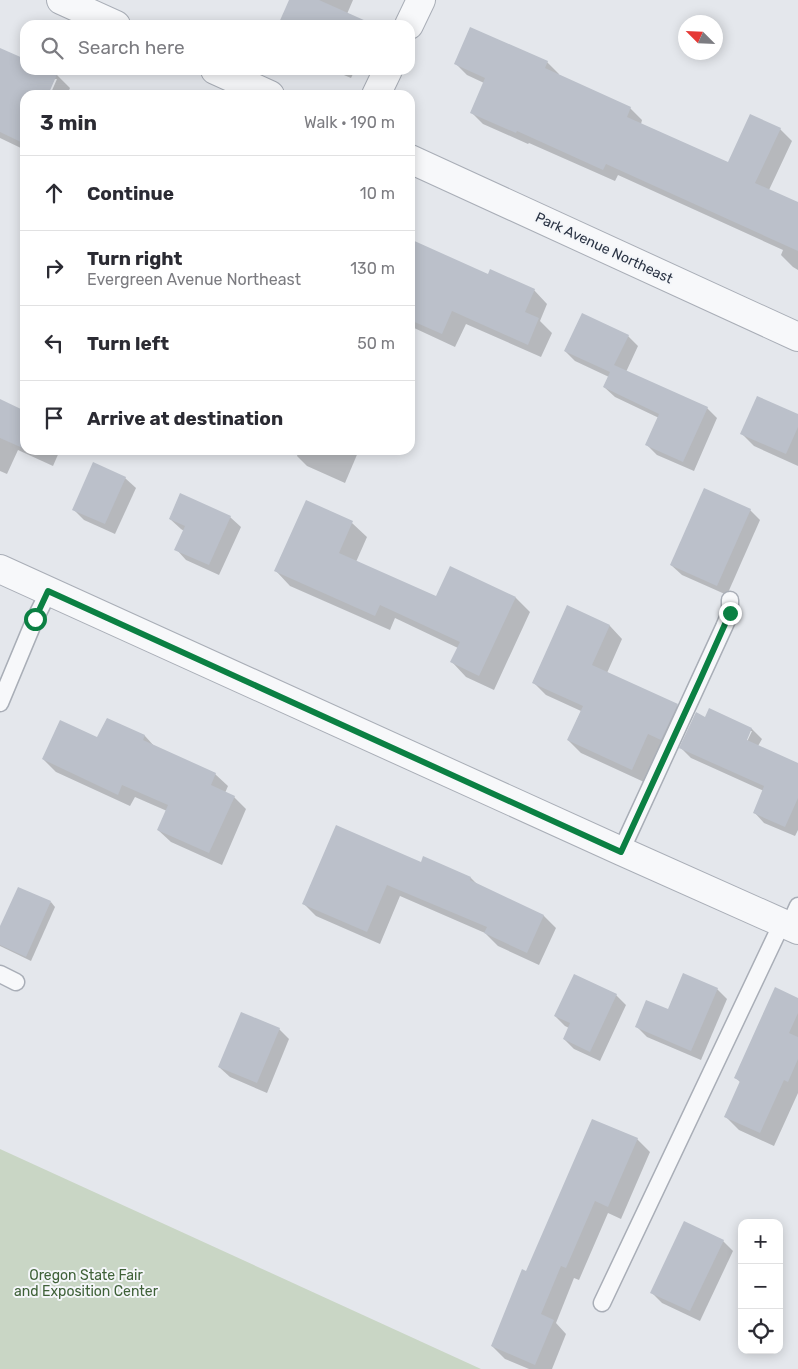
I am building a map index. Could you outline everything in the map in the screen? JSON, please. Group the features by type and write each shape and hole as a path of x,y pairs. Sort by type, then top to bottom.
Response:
{"street":[{"path":"61,0 105,20"},
{"path":"411,20 421,0"},
{"path":"226,75 259,90"},
{"path":"378,90 386,75"},
{"name":"Park Avenue Northeast","path":"415,161 798,337"},
{"path":"0,569 621,852 792,921"}],"lane":[{"path":"0,703 48,591"},
{"path":"621,852 724,627 730,613 730,600"},
{"path":"602,1304 792,921"},
{"path":"0,974 16,982"}],"green space":[{"name":"Oregon State Fair and Exposition Center","path":"0,1149 481,1369 0,1369"}],"building":[{"path":"289,0 319,0 364,20 280,20"},
{"path":"470,27 548,61 545,68 631,107 627,117 728,162 750,114 781,128 755,183 798,202 798,251 606,164 603,170 517,131 516,133 470,113 485,78 454,64"},
{"path":"0,48 20,57 20,75 57,75 50,90 20,90 20,142 0,132"},
{"path":"415,241 488,274 490,269 535,289 525,312 539,318 528,345 452,311 442,334 415,322"},
{"path":"582,313 629,335 614,365 708,407 683,462 645,445 659,414 603,387 610,372 564,351"},
{"path":"757,396 798,414 798,427 786,454 740,434"},
{"path":"0,399 20,409 20,447 0,438"},
{"path":"93,462 126,477 105,524 72,510"},
{"path":"704,488 751,509 717,586 670,565"},
{"path":"180,493 231,516 209,565 174,550 185,526 169,519"},
{"path":"306,500 353,521 339,553 436,596 450,566 516,597 479,676 450,662 460,642 380,605 375,616 274,571"},
{"path":"567,605 610,625 592,665 678,704 661,740 648,734 632,770 567,740 583,706 532,683"},
{"path":"709,708 752,728 747,740 798,763 798,798 785,827 753,813 764,786 679,748 696,712 705,717"},
{"path":"107,718 145,735 143,740 216,773 211,785 235,796 209,853 157,830 168,805 122,785 118,795 42,759 60,720 97,737"},
{"path":"336,825 421,862 423,856 471,877 470,880 544,915 527,953 484,933 487,927 387,885 367,932 302,904"},
{"path":"18,887 51,901 26,957 0,945 0,926"},
{"path":"683,973 718,988 691,1051 635,1027 646,1000 668,1009"},
{"path":"574,974 617,994 590,1052 563,1039 570,1023 554,1016"},
{"path":"775,987 798,998 798,1013 789,1033 798,1037 798,1059 788,1082 784,1080 760,1133 724,1117 740,1081 734,1078"},
{"path":"241,1012 280,1028 257,1083 218,1067"},
{"path":"592,1119 638,1138 608,1207 595,1201 566,1268 561,1266 541,1314 554,1320 535,1365 491,1346 522,1269 526,1271"},
{"path":"684,1221 724,1240 690,1311 650,1293"}],"route":[{"path":"35,619 48,591 621,852 730,613"}]}
